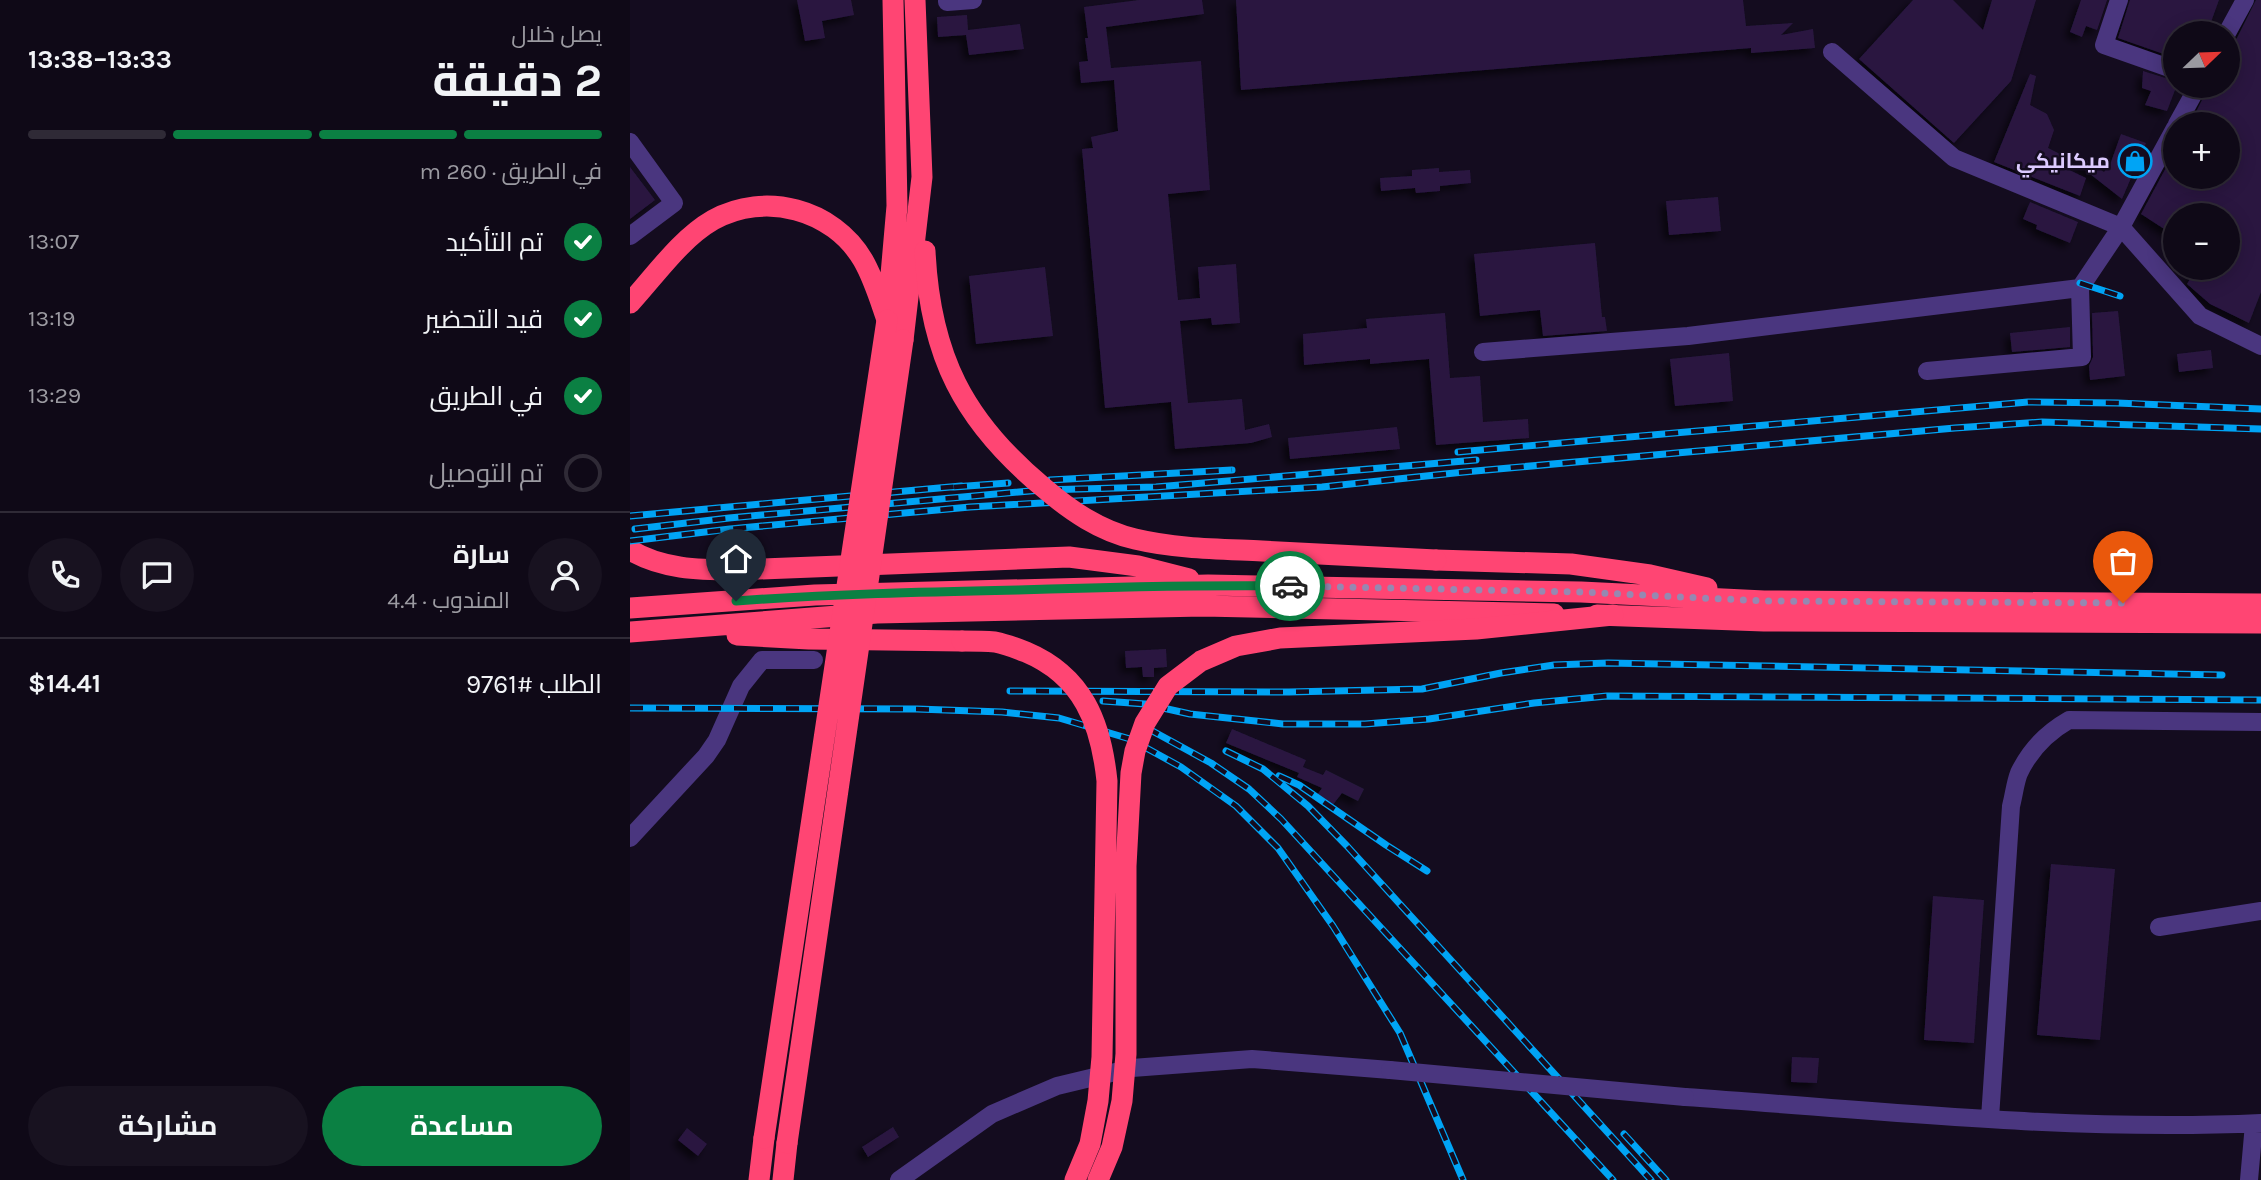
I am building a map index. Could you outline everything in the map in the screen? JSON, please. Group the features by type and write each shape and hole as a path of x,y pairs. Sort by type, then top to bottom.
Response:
{"highway":[{"path":"758,1180 887,320 897,206 893,0"},
{"path":"783,1180 901,354 919,250 922,177 915,0"},
{"path":"630,303 698,230 713,220 733,211 755,206 778,206 802,211 822,220 846,239 863,259 887,320"},
{"path":"919,250 937,336 952,376 971,408 990,436 1016,465 1074,512 1105,529 1134,539 1178,547 1571,564 1650,575 1764,601"},
{"path":"630,551 660,562 692,569 1069,557 1138,566 1208,585"},
{"path":"630,608 815,595 1208,585 1581,592 1764,601 2261,604"},
{"path":"811,628 877,613 1203,606 1764,621 2261,623"},
{"path":"1098,1180 1112,1147 1122,1101 1126,1054 1126,866 1131,773 1145,723 1168,686 1201,661 1237,646 1280,638 1476,629 1613,615"},
{"path":"630,632 811,628 995,642 1038,657 1074,685 1097,725 1105,758 1107,794 1102,1057 1090,1144 1074,1180"}],"street":[{"path":"947,1 973,0"},
{"path":"2119,0 2104,45 2163,65"},
{"path":"2234,21 2245,0"},
{"path":"1832,52 1954,158 2121,227 2200,316 2261,346"},
{"path":"630,142 674,203 630,236"},
{"path":"1927,371 2082,357 2080,288 2121,227 2163,150"},
{"path":"1483,352 1688,336 2080,288"},
{"path":"630,838 706,756 717,740 741,687 762,660 814,660"},
{"path":"1990,1118 2011,806 2019,773 2033,751 2045,736 2069,720 2261,722"},
{"path":"2159,927 2261,911"},
{"path":"899,1180 992,1114 1057,1086 1132,1068 1252,1059 1685,1097 1990,1118 2158,1127 2257,1124 2249,1180"}],"building":[{"path":"797,0 851,0 854,15 822,21 825,38 805,41"},
{"path":"1139,0 1202,0 1204,14 1106,27 1111,68 1201,61 1210,190 1168,194 1178,300 1200,298 1198,267 1236,264 1240,323 1212,325 1211,318 1180,321 1188,403 1242,399 1245,430 1269,424 1272,437 1251,443 1175,449 1171,402 1105,408 1082,149 1093,148 1091,137 1118,131 1114,80 1081,83 1079,62 1088,61 1084,7"},
{"path":"1236,0 1743,0 1746,26 1793,23 1781,35 1813,29 1815,48 1751,53 1751,48 1241,90"},
{"path":"1913,0 1953,0 1983,30 1992,0 2036,0 2011,81 1954,143 1859,59"},
{"path":"2081,0 2107,0 2097,30 2086,26 2082,37 2070,32"},
{"path":"2130,0 2219,0 2211,21 2163,21 2163,54 2118,38"},
{"path":"2256,0 2261,0 2261,292 2249,323 2210,304 2187,284 2189,280 2240,280 2240,203 2163,203 2163,228 2141,214 2163,173 2163,189 2240,189 2240,112 2196,112 2203,98 2240,98 2240,32"},
{"path":"967,15 968,30 1020,24 1024,49 969,55 966,35 938,37 937,17"},
{"path":"2143,71 2163,77 2163,98 2172,98 2167,111 2145,105 2151,91 2142,88"},
{"path":"2030,74 2036,76 2030,105 2047,114 2054,130 2048,148 2064,156 2061,166 2086,178 2080,196 1994,162"},
{"path":"2121,134 2146,143 2122,199 2076,163 2081,156 2104,172 2111,162"},
{"path":"630,167 655,200 630,219"},
{"path":"1439,168 1439,172 1470,170 1471,183 1440,186 1440,191 1416,193 1415,188 1381,191 1380,178 1412,176 1412,170"},
{"path":"1718,197 1721,231 1669,235 1666,201"},
{"path":"2030,202 2078,222 2070,243 2036,229 2037,225 2023,219"},
{"path":"1595,243 1602,317 1605,317 1607,331 1543,336 1540,310 1480,316 1474,254"},
{"path":"1045,267 1053,336 976,344 969,276"},
{"path":"2118,311 2125,376 2090,380 2089,366 2093,357 2092,313"},
{"path":"1445,313 1450,378 1480,376 1483,422 1528,419 1529,438 1436,445 1429,359 1370,364 1370,359 1304,365 1303,334 1367,328 1366,319"},
{"path":"2070,327 2070,347 2012,352 2010,333"},
{"path":"2211,350 2213,368 2179,372 2177,354"},
{"path":"1729,353 1733,401 1675,406 1670,359"},
{"path":"1397,427 1400,449 1290,459 1288,438"},
{"path":"1166,649 1167,667 1154,668 1154,677 1143,677 1142,667 1126,668 1125,651"},
{"path":"1232,729 1306,760 1303,767 1323,775 1326,770 1364,789 1358,801 1342,793 1332,806 1317,795 1322,788 1297,777 1299,773 1226,743"},
{"path":"2051,864 2115,869 2100,1040 2037,1035"},
{"path":"1933,896 1984,900 1974,1043 1924,1040"},
{"path":"1792,1057 1819,1058 1817,1083 1791,1082"},
{"path":"893,1127 899,1137 868,1157 862,1147"},
{"path":"687,1128 707,1144 698,1156 678,1140"}],"railway":[{"path":"2080,283 2120,296"},
{"path":"1458,452 2028,402 2261,409"},
{"path":"630,541 970,507 1322,487 1464,472 2042,422 2261,429"},
{"path":"635,529 1041,490 1156,487 1476,460"},
{"path":"1050,480 1232,470"},
{"path":"954,487 1008,483"},
{"path":"630,516 961,486"},
{"path":"1010,691 1289,692 1422,689 1554,665 1608,663 2222,675"},
{"path":"1103,701 1145,704 1190,714 1283,724 1365,724 1429,719 1534,703 1607,696 2261,700"},
{"path":"630,708 917,709 1002,712 1059,718 1130,739 1181,767 1236,806 1278,848 1333,926 1400,1033 1463,1180"},
{"path":"1147,728 1211,763 1249,789 1281,819 1613,1180"},
{"path":"1226,751 1263,769 1308,806 1651,1180"},
{"path":"1279,776 1299,785 1427,871"},
{"path":"1624,1134 1666,1180"}],"way so far":[{"path":"1290,586 1581,592 1764,601 2123,603"}],"place":[{"name":"ميكانيكي","path":"2135,161"}],"route":[{"path":"736,601 815,595 989,590 1290,586"}]}
